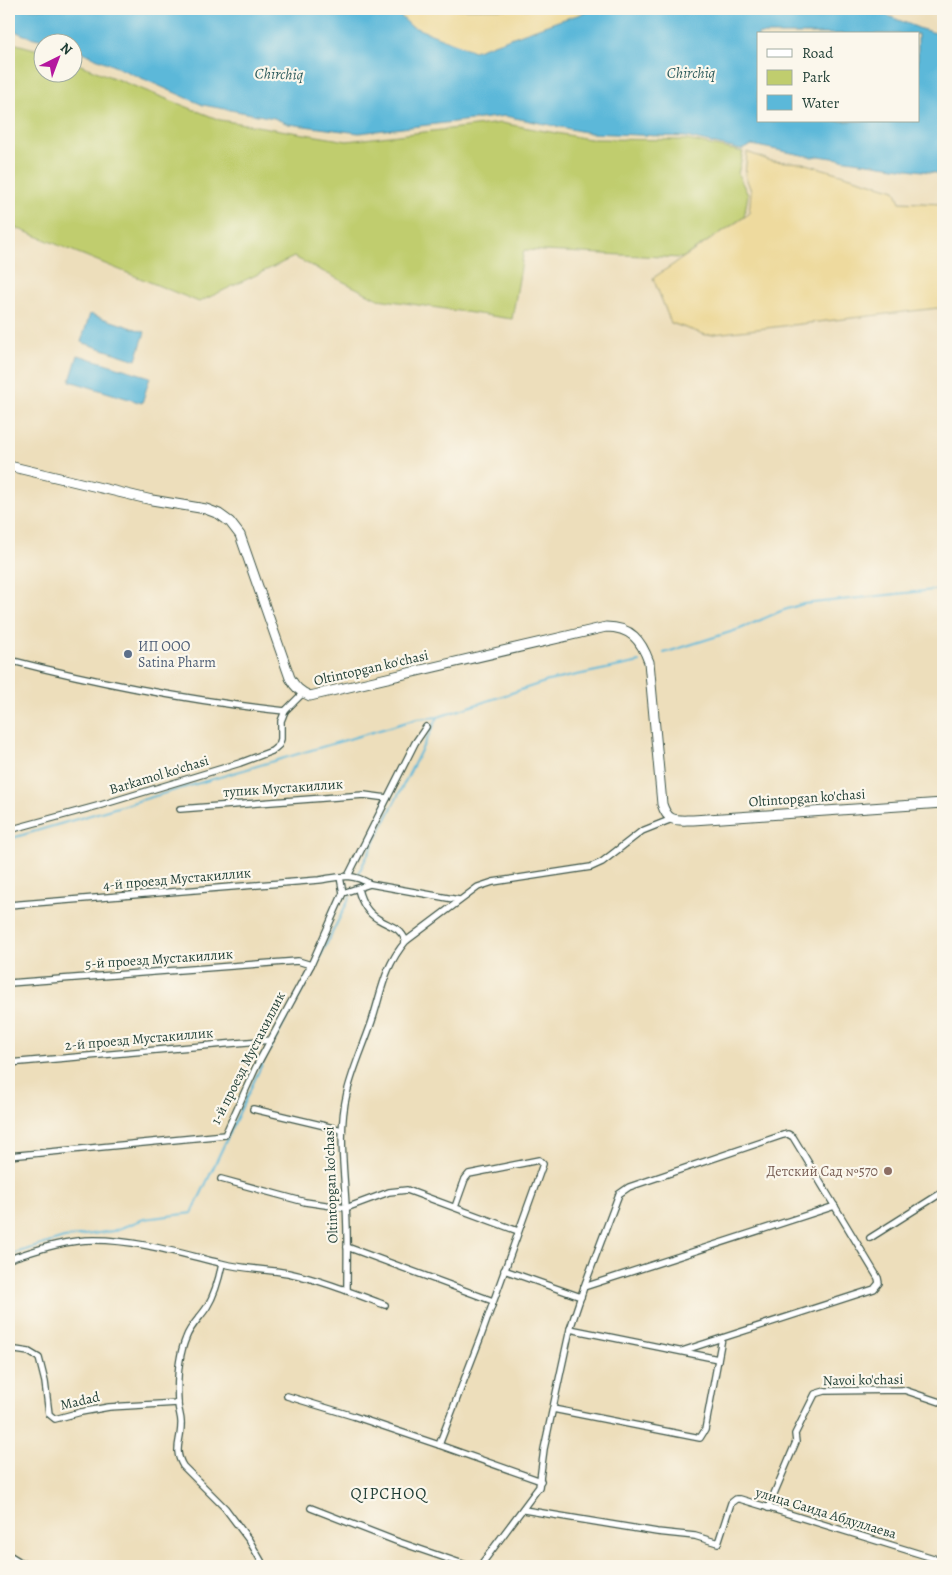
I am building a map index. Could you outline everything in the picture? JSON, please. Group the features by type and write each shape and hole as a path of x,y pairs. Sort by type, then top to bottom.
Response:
{"street":[{"name":"Oltintopgan ko'chasi","path":"9,466 152,500 206,509 219,514 230,522 240,535 290,678 295,687 302,693 310,696 606,627 617,627 629,631 642,646 649,662 662,804 666,815 672,819"},
{"path":"9,660 54,671 222,704 285,711 302,693"},
{"name":"Barkamol ko'chasi","path":"9,830 101,805 240,763 272,751 279,745 281,740 281,721 285,711"},
{"path":"426,726 348,876 360,878 370,884 459,900"},
{"name":"тупик Мустакиллик","path":"180,809 364,795 387,798"},
{"name":"Oltintopgan ko'chasi","path":"347,1290 346,1208 342,1130 346,1094 359,1052 372,1023 389,966 406,941 478,887 493,882 591,866 602,862 642,830 672,819 693,820 943,803"},
{"name":"4-й проезд Мустакиллик","path":"9,905 348,876"},
{"path":"340,877 343,893 370,884"},
{"path":"358,889 364,906 371,914 398,929 406,941"},
{"name":"1-й проезд Мустакиллик","path":"9,1156 225,1135 256,1067 310,964 343,893"},
{"name":"5-й проезд Мустакиллик","path":"9,983 298,961 310,964"},
{"name":"2-й проезд Мустакиллик","path":"9,1062 271,1040"},
{"path":"253,1109 342,1130"},
{"path":"480,1566 537,1492 541,1481 544,1449 570,1329 616,1200 624,1189 788,1134 798,1142 878,1278 878,1286 874,1289 679,1352"},
{"path":"438,1445 543,1164 539,1160 469,1174 465,1179 455,1207"},
{"path":"221,1179 305,1202 346,1208 389,1192 408,1190 518,1231"},
{"path":"870,1238 943,1192"},
{"path":"584,1287 835,1206"},
{"path":"9,1258 72,1241 95,1240 130,1243 222,1264 287,1273 347,1290 385,1305"},
{"path":"347,1246 493,1302"},
{"path":"222,1264 207,1307 186,1338 181,1358 178,1403 181,1426 177,1451 178,1458 183,1466 225,1508 264,1566"},
{"path":"504,1270 580,1297"},
{"path":"570,1329 718,1360"},
{"path":"553,1409 700,1438 705,1430 722,1338"},
{"name":"Madad","path":"9,1348 29,1352 39,1358 45,1382 49,1414 56,1419 109,1407 178,1403"},
{"name":"Navoi ko'chasi","path":"768,1508 796,1442 795,1434 815,1394 825,1391 904,1390 943,1403"},
{"path":"288,1396 353,1416 541,1481"},
{"name":"улица Саида Абдуллаева","path":"524,1510 657,1532 695,1536 718,1543 733,1500 740,1499 943,1561"},
{"path":"311,1508 396,1541 469,1566"},
{"path":"9,1555 27,1566"}],"green space":[{"path":"9,42 32,48 32,82 82,82 82,66 220,120 347,141 501,123 589,139 687,140 743,152 738,174 748,195 744,217 682,258 524,250 512,319 378,299 294,257 199,302 9,225"}],"sand":[{"path":"87,9 603,9 468,68"},
{"path":"747,152 771,161 803,163 895,190 900,202 943,204 943,314 938,308 706,335 671,323 653,278 749,214 751,191 745,175"}],"water":[{"name":"Chirchiq","path":"9,9 393,9 411,26 474,51 597,9 871,9 921,29 943,35 943,174 819,156 812,157 752,145 741,150 686,137 590,133 505,116 359,133 288,124 274,118 203,105 82,52 82,32 32,32 32,37 9,26"},
{"path":"90,314 145,332 136,360 81,342"},
{"path":"78,355 150,377 142,403 70,381"}],"waterway":[{"path":"664,653 740,629 781,611 803,604 943,589"},
{"path":"9,839 417,719 438,717 548,681 640,662"},
{"path":"358,874 438,717"},
{"path":"9,1255 64,1238 113,1231 144,1219 192,1213 264,1060 316,965 350,897"}],"place":[{"name":"ИП ООО Satina Pharm","path":"128,654"},
{"name":"Детский Сад №570","path":"888,1171"}],"district":[{"name":"QIPCHOQ","path":"389,1494"}]}
